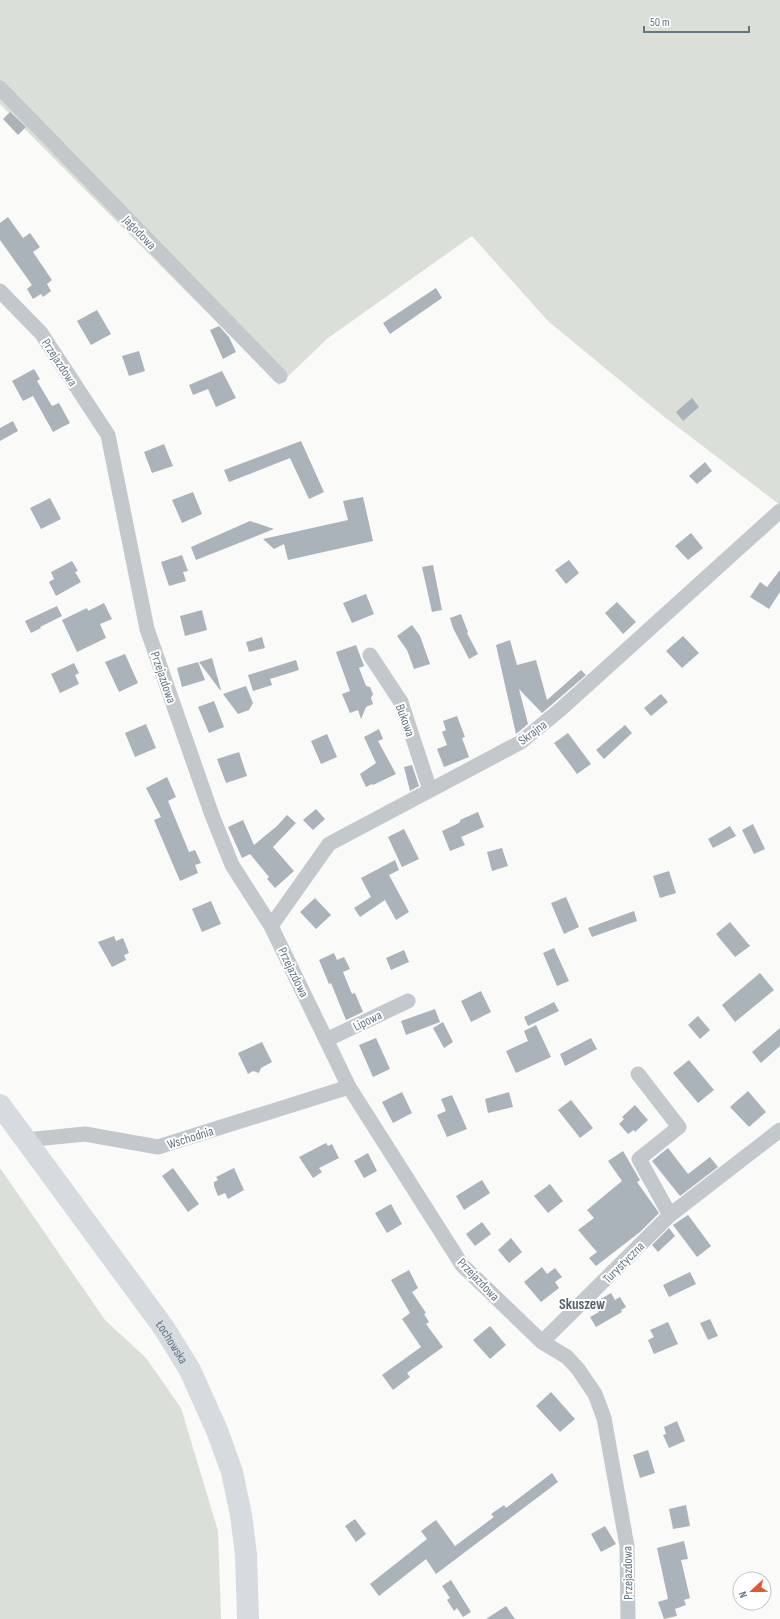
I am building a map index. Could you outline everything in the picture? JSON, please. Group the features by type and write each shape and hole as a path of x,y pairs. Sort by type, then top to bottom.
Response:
{"main road":[{"name":"Łochowska","path":"0,1105 164,1328 190,1370 218,1433 232,1472 242,1522 246,1554 248,1619"}],"street":[{"name":"Jagodowa","path":"0,88 280,376"},
{"name":"Przejazdowa","path":"0,291 41,333 108,435 147,629 212,815 232,865 271,926 349,1087 462,1265 542,1342 567,1357 578,1369 595,1394 604,1418 628,1546 628,1619"},
{"name":"Skrajna","path":"271,926 329,844 521,742 561,709 780,511"},
{"name":"Bukowa","path":"370,655 401,702 430,790"},
{"name":"Lipowa","path":"326,1040 408,1001"},
{"path":"638,1074 679,1127 639,1159 670,1216"},
{"name":"Wschodnia","path":"26,1140 86,1134 158,1148 349,1087"},
{"name":"Turystyczna","path":"542,1342 670,1216 780,1130"}],"shaded area":[{"path":"0,0 780,0 780,505 662,415 548,321 472,236 328,338 279,385 0,104"},
{"path":"0,1168 105,1320 146,1358 181,1408 218,1531 221,1619 0,1619"}],"building":[{"path":"10,112 26,127 18,135 3,119"},
{"path":"8,217 23,238 30,233 40,247 33,252 52,280 47,284 51,291 43,297 41,294 33,299 27,289 32,285 0,240 0,223"},
{"path":"436,288 442,298 390,334 383,323"},
{"path":"97,310 111,334 91,345 77,321"},
{"path":"219,326 229,337 236,352 223,359 210,330"},
{"path":"139,351 145,371 129,376 122,356"},
{"path":"34,369 40,379 37,381 52,406 59,403 70,423 53,432 33,396 23,401 12,381"},
{"path":"222,371 236,398 216,407 208,389 193,395 189,385"},
{"path":"692,398 699,407 683,421 676,412"},
{"path":"13,421 18,431 0,441 0,428"},
{"path":"301,441 324,492 309,499 290,458 229,482 224,470"},
{"path":"164,444 173,466 152,473 144,452"},
{"path":"705,462 712,471 697,484 689,476"},
{"path":"193,492 202,514 182,523 172,500"},
{"path":"363,497 373,541 288,560 284,544 274,549 263,539 348,520 343,501"},
{"path":"50,498 61,519 41,529 30,508"},
{"path":"250,521 274,529 196,560 191,547"},
{"path":"691,533 703,548 688,560 675,546"},
{"path":"182,555 188,571 183,572 186,581 169,586 161,562"},
{"path":"569,560 579,573 566,584 555,570"},
{"path":"72,561 78,571 75,572 81,582 56,596 49,582 54,579 51,572"},
{"path":"433,565 442,610 432,612 422,567"},
{"path":"780,570 780,592 769,609 750,597 760,582 767,587"},
{"path":"366,594 374,614 352,623 343,603"},
{"path":"617,602 636,622 623,634 605,613"},
{"path":"104,603 112,619 100,624 106,638 77,652 62,620 87,608 88,611"},
{"path":"57,606 62,616 31,633 25,621"},
{"path":"202,610 207,630 185,636 180,616"},
{"path":"461,614 468,632 467,633 478,654 469,659 453,628 450,618"},
{"path":"412,625 420,636 430,664 414,669 407,650 397,636"},
{"path":"683,636 699,653 682,668 666,651"},
{"path":"262,637 265,648 249,652 246,642"},
{"path":"510,640 517,665 536,660 547,700 581,670 586,675 542,713 519,689 528,724 516,734 496,645"},
{"path":"356,645 364,666 359,668 366,686 370,687 373,694 371,698 373,704 366,707 361,719 358,710 350,713 342,694 350,691 336,652"},
{"path":"125,654 138,683 119,692 105,662"},
{"path":"212,658 221,690 199,662"},
{"path":"296,660 299,670 270,679 272,685 253,691 248,675"},
{"path":"198,662 205,680 182,687 177,668"},
{"path":"74,663 79,673 75,675 79,684 60,693 51,674"},
{"path":"246,686 253,703 249,710 238,714 223,694"},
{"path":"661,694 668,702 651,716 644,708"},
{"path":"214,701 224,727 209,733 198,707"},
{"path":"457,716 465,737 462,738 469,757 444,767 437,749 447,745 442,732 446,730 443,721"},
{"path":"146,724 156,748 135,757 125,733"},
{"path":"625,725 632,733 604,759 596,750"},
{"path":"379,729 383,739 378,741 396,774 366,787 360,774 376,763 364,737"},
{"path":"568,733 591,764 577,774 554,743"},
{"path":"327,734 337,757 321,764 311,741"},
{"path":"239,752 247,776 226,783 217,759"},
{"path":"412,765 419,786 410,791 404,767"},
{"path":"167,777 176,797 168,801 189,852 195,850 201,863 195,865 198,873 180,881 154,820 161,817 146,788"},
{"path":"316,809 325,819 313,830 303,820"},
{"path":"478,812 484,827 461,837 465,845 450,851 442,831 457,824 460,820"},
{"path":"287,815 296,823 273,847 294,871 275,888 267,879 269,877 250,854 242,858 228,827 243,820 254,845 277,826"},
{"path":"753,824 765,849 754,854 742,830"},
{"path":"730,826 736,836 713,848 708,839"},
{"path":"404,829 419,859 402,867 388,837"},
{"path":"502,848 508,866 492,871 487,852"},
{"path":"395,860 399,870 389,875 409,912 396,920 385,900 360,917 354,908 371,897 361,878"},
{"path":"669,871 676,893 660,898 653,876"},
{"path":"566,897 579,927 564,934 551,903"},
{"path":"315,898 331,915 316,929 300,912"},
{"path":"211,901 221,924 202,932 192,909"},
{"path":"634,911 637,921 592,937 588,928"},
{"path":"730,922 750,946 735,957 716,934"},
{"path":"114,936 116,941 123,938 129,953 124,955 126,960 112,967 98,942"},
{"path":"554,948 569,981 557,986 543,953"},
{"path":"404,950 409,962 391,970 386,958"},
{"path":"334,953 337,960 344,957 350,969 343,972 352,994 355,993 363,1012 346,1020 331,983 329,984 319,960"},
{"path":"760,973 774,990 735,1022 722,1005"},
{"path":"481,991 491,1012 471,1022 461,1001"},
{"path":"554,1002 559,1011 528,1026 524,1017"},
{"path":"435,1009 440,1022 406,1035 401,1021"},
{"path":"698,1016 710,1030 700,1039 688,1025"},
{"path":"443,1022 453,1042 444,1048 433,1028"},
{"path":"536,1025 551,1057 516,1073 506,1051 528,1041 524,1031"},
{"path":"780,1028 780,1046 761,1063 752,1052"},
{"path":"376,1038 390,1069 373,1077 359,1045"},
{"path":"591,1038 597,1049 565,1066 560,1054"},
{"path":"262,1042 272,1062 261,1068 259,1073 253,1071 248,1074 238,1053"},
{"path":"689,1060 714,1090 698,1103 673,1073"},
{"path":"748,1091 766,1112 749,1127 730,1107"},
{"path":"402,1092 412,1113 393,1123 382,1102"},
{"path":"509,1092 513,1107 488,1113 485,1099"},
{"path":"452,1095 467,1129 447,1137 437,1115 446,1111 441,1099"},
{"path":"571,1100 593,1128 580,1138 558,1110"},
{"path":"635,1105 648,1120 635,1132 634,1130 628,1134 619,1124 624,1119 622,1117"},
{"path":"326,1143 328,1146 332,1144 339,1158 319,1168 322,1172 313,1178 299,1157"},
{"path":"668,1148 688,1174 710,1157 718,1167 680,1196 652,1161"},
{"path":"623,1151 640,1180 637,1182 659,1213 640,1232 596,1266 589,1258 597,1252 578,1230 594,1218 587,1210 622,1181 608,1161"},
{"path":"368,1153 377,1171 364,1178 354,1161"},
{"path":"173,1168 199,1204 188,1212 162,1176"},
{"path":"234,1168 244,1190 228,1199 225,1193 218,1196 214,1186 214,1182 218,1180 216,1177"},
{"path":"482,1180 490,1193 464,1210 456,1196"},
{"path":"550,1184 563,1201 548,1213 534,1196"},
{"path":"391,1204 402,1224 387,1233 375,1213"},
{"path":"688,1215 711,1246 697,1257 673,1225"},
{"path":"482,1222 491,1234 475,1246 466,1234"},
{"path":"669,1228 675,1236 658,1252 652,1245"},
{"path":"511,1238 522,1252 509,1263 498,1250"},
{"path":"542,1267 547,1274 555,1268 562,1277 555,1282 559,1288 541,1302 524,1282"},
{"path":"409,1270 418,1288 412,1292 426,1313 424,1314 429,1322 426,1324 443,1347 407,1373 410,1377 393,1390 382,1375 421,1347 402,1319 410,1313 391,1280"},
{"path":"690,1272 696,1284 669,1297 663,1285"},
{"path":"611,1293 615,1300 620,1297 626,1307 621,1310 622,1312 596,1327 590,1317 599,1312 594,1303"},
{"path":"710,1319 718,1336 708,1340 700,1323"},
{"path":"668,1322 678,1344 654,1354 648,1340 654,1337 650,1330"},
{"path":"490,1326 506,1345 490,1359 473,1340"},
{"path":"551,1392 575,1419 560,1432 536,1406"},
{"path":"677,1421 685,1441 669,1448 663,1435 666,1434 664,1427"},
{"path":"648,1450 655,1473 640,1478 633,1455"},
{"path":"552,1473 558,1482 436,1574 426,1559 379,1596 370,1584 427,1539 421,1531 436,1520 455,1546 494,1517 491,1514 504,1505 506,1508"},
{"path":"686,1505 690,1526 673,1529 669,1509"},
{"path":"355,1519 366,1534 356,1542 345,1526"},
{"path":"605,1526 616,1544 601,1552 591,1534"},
{"path":"684,1541 688,1559 681,1560 690,1598 684,1600 686,1605 675,1609 677,1616 664,1619 658,1602 668,1599 657,1548"},
{"path":"451,1580 471,1612 463,1617 457,1608 454,1611 447,1600 450,1598 442,1586"},
{"path":"506,1606 515,1619 486,1619"}],"district":[{"name":"Skuszew","path":"582,1304"}]}
